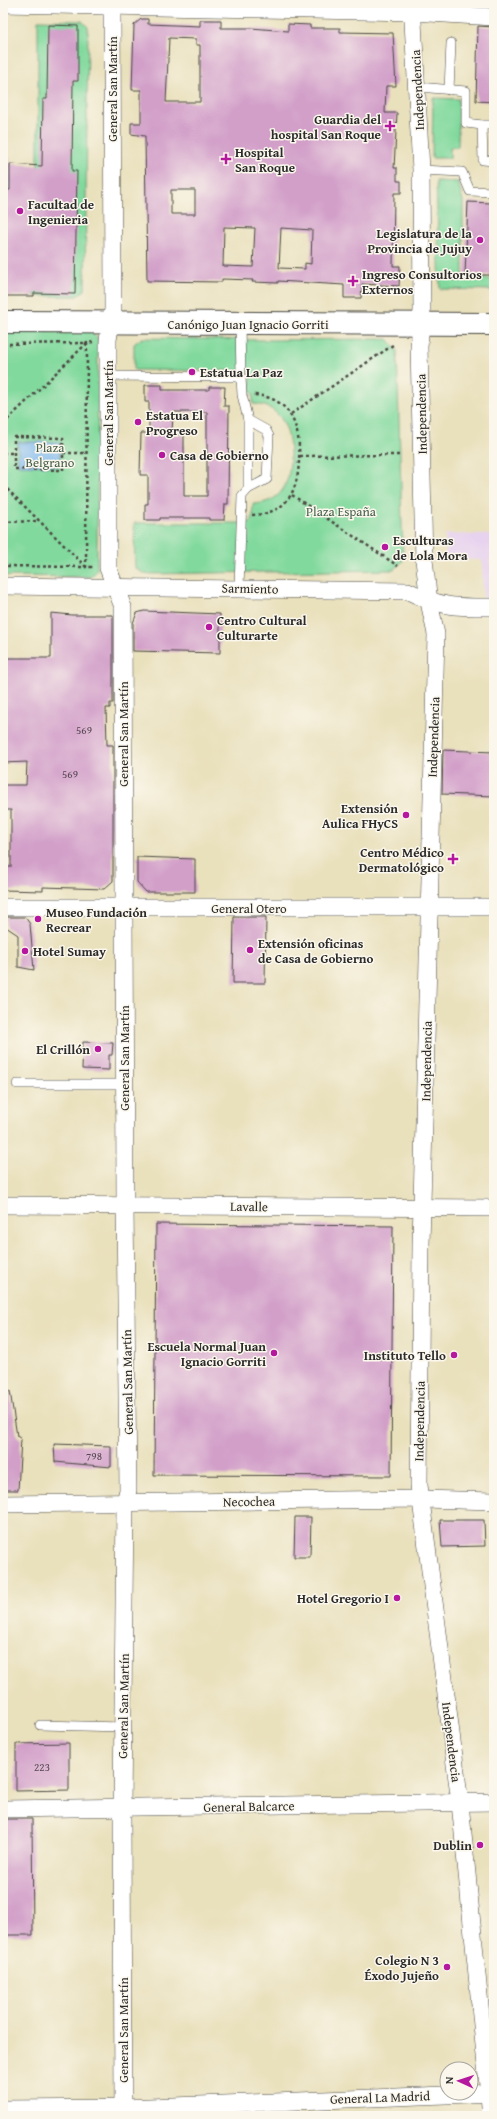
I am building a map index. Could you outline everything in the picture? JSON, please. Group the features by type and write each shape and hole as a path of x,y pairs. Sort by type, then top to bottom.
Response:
{"main road":[{"name":"Canónigo Juan Ignacio Gorriti","path":"3,309 110,324 421,317 494,324"},
{"name":"Canónigo Juan Ignacio Gorriti","path":"3,322 110,324 240,323 421,317 494,310"}],"street":[{"path":"3,4 413,8 494,17"},
{"name":"General San Martín","path":"112,4 110,324 107,376 108,568 123,606 124,1205 128,1490 125,1502 122,1808 124,2112"},
{"name":"Independencia","path":"413,8 421,170 424,560 429,602 436,634 423,1208 419,1485 460,1803 491,2093 491,2116"},
{"name":"Sarmiento","path":"3,586 115,586 408,591 429,602 451,606 494,607"},
{"name":"General Otero","path":"3,907 494,907"},
{"name":"Lavalle","path":"3,1205 494,1208"},
{"name":"Necochea","path":"3,1504 422,1499 494,1501"},
{"name":"General Balcarce","path":"3,1809 494,1802"},
{"name":"General La Madrid","path":"3,2109 124,2112 491,2093"}],"lane":[{"path":"449,90 451,44"},
{"path":"418,87 466,91 466,123 494,125"},
{"path":"482,125 483,160 494,161"},
{"path":"421,170 462,172 470,191 494,192"},
{"path":"240,323 242,395 248,420 248,489"},
{"path":"107,376 241,377"},
{"path":"239,588 242,496 248,489 267,479 269,436 266,430 248,420"},
{"path":"17,1084 124,1084"},
{"path":"40,1724 123,1727"}],"path":[{"path":"3,424 87,343 110,324"},
{"path":"3,344 87,343"},
{"path":"86,567 87,343"},
{"path":"291,414 393,344"},
{"path":"14,437 63,438 63,470 14,469 14,454 14,437"},
{"path":"3,453 14,454"},
{"path":"63,453 87,453"},
{"path":"300,456 400,455"},
{"path":"3,485 86,567"},
{"path":"292,495 398,566"},
{"path":"3,522 39,521"},
{"path":"3,566 108,568"}],"shaded area":[{"path":"3,158 10,158 10,190 3,190"},
{"path":"445,534 494,535 494,560 490,560 490,565 492,565 491,598 483,598 482,560 446,559"}],"green space":[{"path":"38,20 82,21 88,27 85,290 77,296 34,296 38,160"},
{"path":"433,98 459,99 458,147 450,147 450,158 432,158"},
{"path":"436,181 458,182 463,201 463,278 494,279 494,290 440,289"},
{"name":"Plaza Belgrano","path":"3,330 92,331 98,339 97,570 91,577 3,576"},
{"name":"Plaza España","path":"142,338 264,340 388,339 397,350 403,561 394,570 145,574 135,568 134,523 247,523 252,521 253,504 271,500 282,490 286,483 290,467 290,449 287,430 278,415 272,409 253,404 253,393 250,392 251,371 134,370 134,344"}],"water":[{"path":"18,442 60,442 60,466 18,465"}],"building":[{"name":"Hospital San Roque","path":"141,19 148,19 148,24 200,26 200,20 221,20 221,28 251,28 288,31 288,24 310,25 310,28 340,28 340,32 393,33 396,86 386,86 385,113 397,113 394,168 397,168 397,181 401,181 401,193 394,193 393,266 400,266 399,286 362,284 361,298 344,298 344,285 278,281 278,283 252,282 253,280 222,279 222,282 147,281 145,136 131,134 131,123 141,123 141,90 132,90 134,25","holes":["169,38 196,39 196,45 200,45 200,102 166,102","171,190 195,190 195,214 171,214","224,227 255,228 253,267 223,266","281,228 312,230 311,264 305,263 305,269 279,268"]},
{"path":"48,25 78,26 78,81 73,81 72,171 77,171 75,294 34,293 34,296 3,296 3,190 10,190 10,164 42,166 43,99 47,99"},
{"path":"478,26 494,27 494,102 476,101"},
{"name":"Legislatura de la Provincia de Jujuy","path":"468,202 491,203 491,205 494,205 494,275 465,275"},
{"name":"Casa de Gobierno","path":"145,385 162,385 162,390 209,390 209,387 225,387 224,406 229,406 228,504 225,504 224,520 209,520 209,518 160,518 160,520 145,520 145,504 148,504 148,475 140,475 141,433 149,433 149,402 145,402","holes":["173,412 207,412 207,496 184,496 184,435 172,434"]},
{"path":"144,611 220,614 220,653 133,651 133,623 137,613"},
{"path":"51,613 72,615 113,615 113,703 110,703 110,708 106,708 107,745 113,745 113,881 104,889 43,887 43,891 3,890 3,867 11,867 11,810 3,810 3,785 26,785 27,762 3,763 3,658 51,658"},
{"path":"443,750 494,752 494,796 442,794"},
{"path":"137,857 195,859 195,892 146,892 137,882"},
{"name":"Hotel Sumay","path":"5,917 25,917 30,924 34,970 18,967 18,935 6,927"},
{"name":"Extensión oficinas de Casa de Gobierno","path":"234,917 266,917 265,983 233,983"},
{"name":"El Crillón","path":"83,1042 113,1043 112,1055 109,1055 109,1070 82,1069"},
{"name":"Escuela Normal Juan Ignacio Gorriti","path":"156,1224 393,1226 391,1476 154,1475"},
{"path":"10,1391 17,1436 21,1439 18,1490 3,1490 3,1392"},
{"path":"54,1444 111,1446 111,1467 55,1462"},
{"path":"295,1517 311,1517 310,1557 294,1557"},
{"path":"440,1520 484,1520 485,1546 442,1547"},
{"path":"69,1743 69,1790 16,1791 16,1744"},
{"path":"3,1819 32,1819 33,1935 3,1935"}],"place":[{"name":"Guardia del hospital San Roque","path":"390,126"},
{"name":"Hospital San Roque","path":"226,159"},
{"name":"Facultad de Ingenieria","path":"20,211"},
{"name":"Legislatura de la Provincia de Jujuy","path":"480,240"},
{"name":"Ingreso Consultorios Externos","path":"353,281"},
{"name":"Estatua La Paz","path":"192,372"},
{"name":"Estatua El Progreso","path":"138,422"},
{"name":"Casa de Gobierno","path":"162,455"},
{"name":"Esculturas de Lola Mora","path":"385,547"},
{"name":"Centro Cultural Culturarte","path":"209,627"},
{"name":"Extensión Aulica FHyCS","path":"406,815"},
{"name":"Centro Médico Dermatológico","path":"453,859"},
{"name":"Museo Fundación Recrear","path":"38,919"},
{"name":"Extensión oficinas de Casa de Gobierno","path":"250,950"},
{"name":"Hotel Sumay","path":"25,951"},
{"name":"El Crillón","path":"98,1049"},
{"name":"Escuela Normal Juan Ignacio Gorriti","path":"274,1353"},
{"name":"Instituto Tello","path":"454,1355"},
{"name":"Hotel Gregorio I","path":"397,1598"},
{"name":"Dublin","path":"480,1845"},
{"name":"Colegio N 3 Éxodo Jujeño","path":"447,1967"}]}
